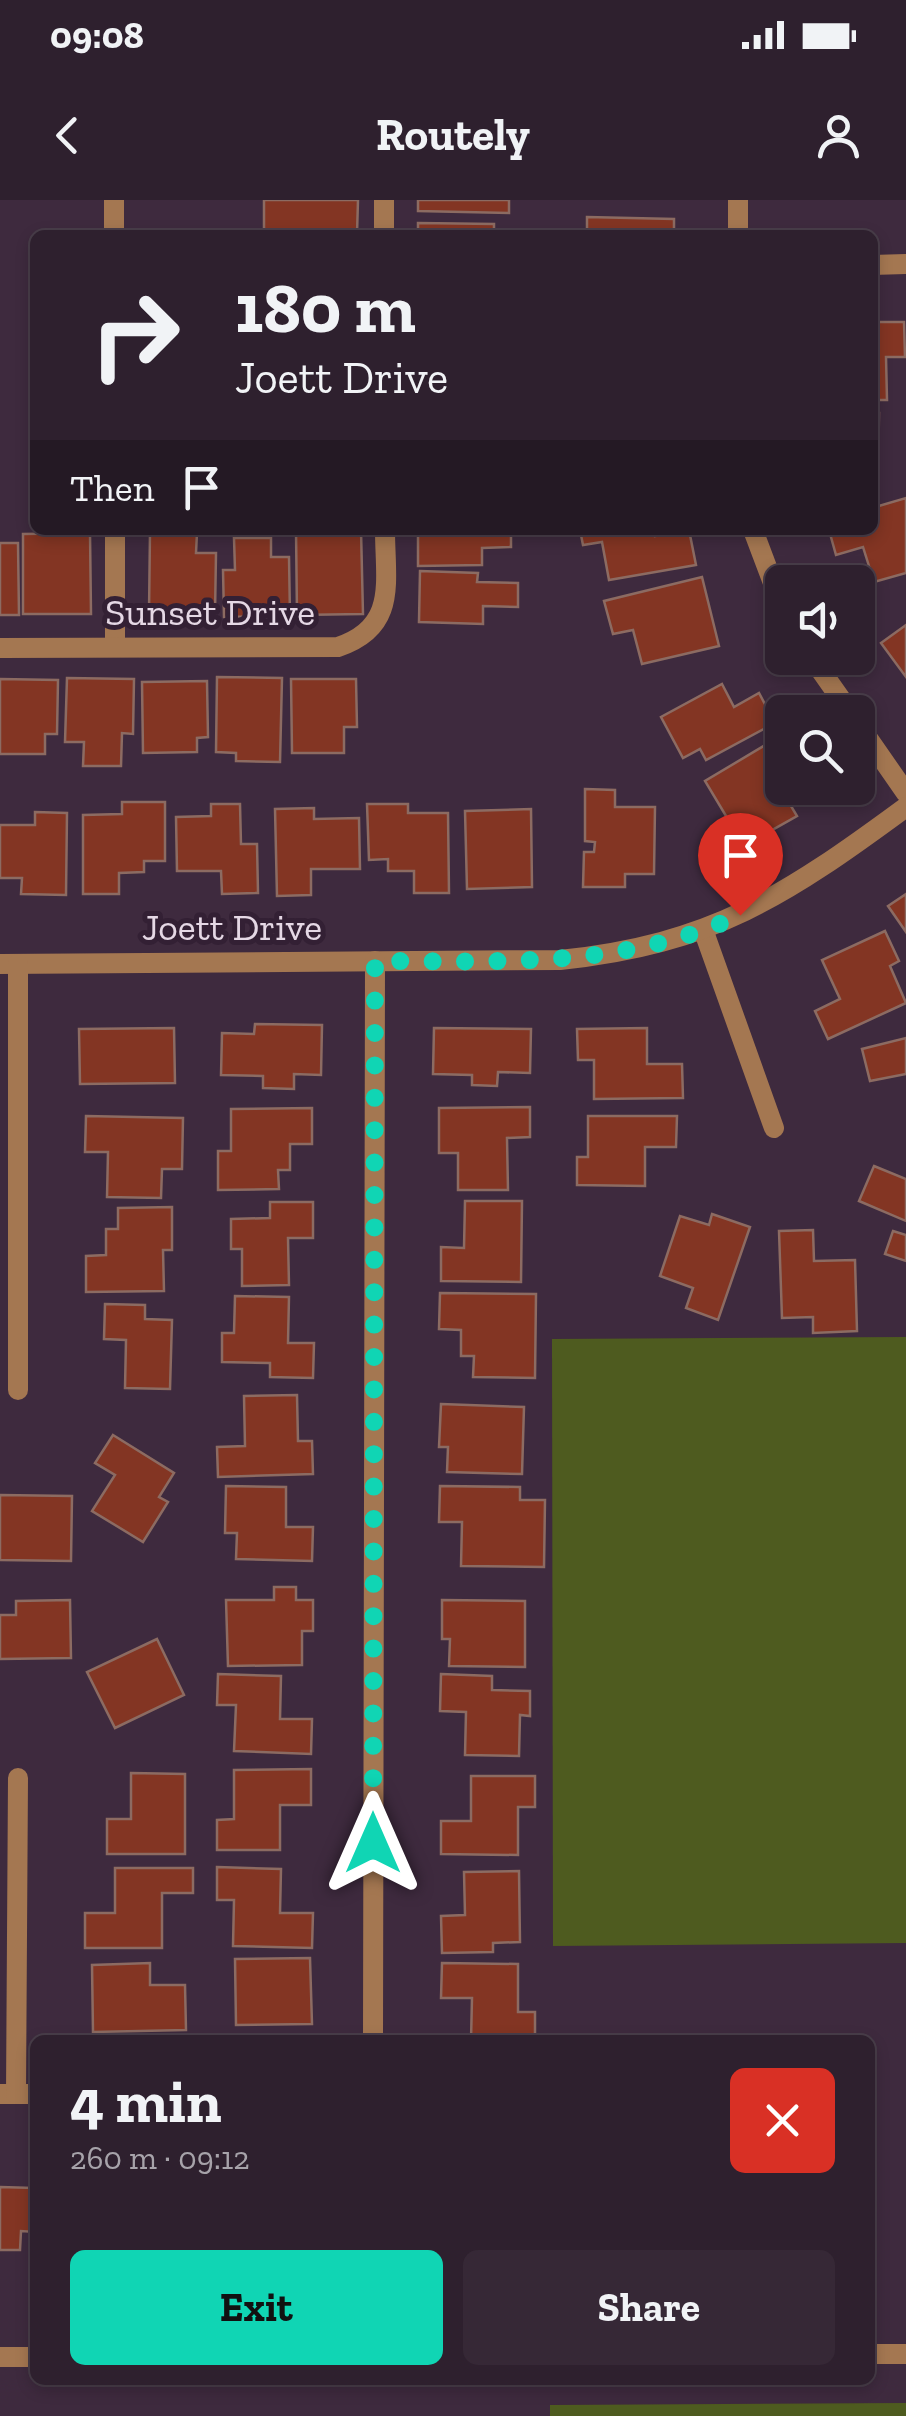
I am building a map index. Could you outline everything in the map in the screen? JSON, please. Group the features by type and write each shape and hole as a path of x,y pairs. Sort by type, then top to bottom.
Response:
{"street":[{"path":"114,200 114,230"},
{"path":"384,200 384,230"},
{"path":"738,200 738,230"},
{"path":"878,265 906,264"},
{"path":"114,535 115,648"},
{"name":"Sunset Drive","path":"0,648 338,647 356,641 382,615 385,535"},
{"path":"755,535 766,565"},
{"path":"875,748 906,793"},
{"name":"Joett Drive","path":"9,964 560,960 646,948 704,932 817,872 906,807"},
{"path":"704,932 774,1128"},
{"path":"373,2035 375,961"},
{"path":"9,964 18,1390"},
{"path":"17,2094 18,1778"},
{"path":"875,2354 906,2354"},
{"path":"0,2357 30,2357"}],"green space":[{"path":"906,1337 906,1943 553,1946 552,1339"},
{"path":"906,2403 906,2416 550,2416 550,2405"}],"building":[{"path":"264,200 358,200 357,230 264,230"},
{"path":"418,200 509,200 509,213 418,211"},
{"path":"587,217 674,219 674,230 587,230"},
{"path":"418,223 494,224 494,230 418,230"},
{"path":"878,322 904,322 905,357 886,357 887,400 878,400"},
{"path":"906,498 906,573 875,582 875,565 869,565 863,547 836,555 830,535 878,535 878,506"},
{"path":"23,534 90,535 91,614 23,614"},
{"path":"150,535 197,535 196,553 216,553 215,614 149,613"},
{"path":"296,535 361,535 363,614 297,615"},
{"path":"418,535 511,535 511,547 482,548 482,565 418,566"},
{"path":"581,535 690,535 696,565 609,580 602,542 583,545"},
{"path":"234,538 271,538 271,557 289,557 290,616 224,617 223,570 235,570"},
{"path":"0,543 18,543 19,615 0,615"},
{"path":"420,571 478,573 477,582 518,583 518,607 483,606 483,624 419,622"},
{"path":"702,577 719,646 642,664 633,630 613,634 604,601"},
{"path":"906,625 906,677 881,643"},
{"path":"217,677 282,678 280,762 236,761 236,753 216,752"},
{"path":"67,678 134,679 133,734 122,733 121,766 83,766 84,742 65,742"},
{"path":"0,679 58,680 57,734 45,734 45,754 0,754"},
{"path":"291,679 356,679 357,727 344,727 344,753 292,753"},
{"path":"207,681 208,737 197,738 197,752 143,753 142,682"},
{"path":"722,684 734,707 759,693 765,704 765,728 706,760 700,749 683,758 661,717"},
{"path":"765,745 765,805 790,805 797,816 744,846 705,781"},
{"path":"585,789 615,790 615,807 655,807 654,874 625,874 625,887 583,887 584,852 594,852 595,842 585,841"},
{"path":"122,802 165,802 165,861 144,861 144,872 119,873 119,894 83,894 83,815 122,814"},
{"path":"211,804 240,804 241,844 257,844 258,893 222,894 221,871 177,871 176,817 211,816"},
{"path":"367,804 408,804 408,813 448,813 449,893 414,893 414,871 388,871 388,859 369,860"},
{"path":"314,808 314,819 359,818 360,869 311,869 311,895 277,896 275,809"},
{"path":"531,809 532,887 467,889 465,811"},
{"path":"35,812 67,813 66,895 21,894 22,878 0,878 0,825 35,825"},
{"path":"906,894 906,932 888,906"},
{"path":"885,931 899,961 890,966 906,1003 828,1039 815,1011 840,999 822,960"},
{"path":"255,1024 322,1025 321,1075 294,1074 294,1089 263,1088 263,1076 221,1075 222,1033 254,1034"},
{"path":"174,1028 175,1083 80,1084 79,1029"},
{"path":"434,1028 531,1029 530,1073 498,1072 497,1086 472,1085 472,1075 433,1074"},
{"path":"647,1028 647,1064 682,1064 683,1098 594,1099 594,1060 578,1060 577,1029"},
{"path":"906,1038 906,1074 870,1081 862,1049"},
{"path":"530,1107 530,1137 507,1138 508,1190 458,1190 458,1153 439,1153 439,1108"},
{"path":"312,1108 312,1144 290,1144 290,1170 278,1170 279,1189 218,1190 218,1151 231,1151 231,1109"},
{"path":"86,1116 183,1118 182,1169 162,1169 161,1198 107,1197 108,1152 85,1152"},
{"path":"588,1116 677,1116 676,1147 645,1147 645,1186 577,1185 577,1157 588,1157"},
{"path":"874,1166 906,1179 906,1221 859,1201"},
{"path":"465,1201 522,1201 521,1282 441,1281 441,1247 464,1248"},
{"path":"270,1202 313,1202 313,1238 288,1238 289,1285 242,1286 242,1249 231,1249 231,1219 270,1218"},
{"path":"172,1207 172,1250 163,1250 164,1291 86,1292 86,1256 106,1255 106,1229 118,1229 118,1208"},
{"path":"712,1214 750,1227 718,1320 686,1308 693,1288 660,1276 680,1216 709,1225"},
{"path":"813,1230 814,1261 855,1260 857,1331 813,1333 813,1317 782,1318 779,1231"},
{"path":"893,1231 906,1235 906,1261 885,1254"},
{"path":"440,1293 536,1294 535,1378 473,1377 474,1356 461,1356 461,1330 439,1329"},
{"path":"235,1296 289,1297 288,1343 314,1343 313,1378 270,1377 270,1363 222,1362 222,1333 234,1333"},
{"path":"105,1304 145,1305 145,1319 172,1320 170,1389 125,1388 126,1340 104,1339"},
{"path":"297,1395 298,1441 312,1441 313,1474 218,1477 217,1447 245,1446 244,1396"},
{"path":"441,1404 524,1407 522,1474 447,1472 448,1447 439,1447"},
{"path":"113,1435 174,1473 159,1497 168,1502 143,1542 92,1511 115,1475 95,1463"},
{"path":"226,1486 286,1487 286,1527 313,1527 312,1561 236,1559 237,1533 225,1533"},
{"path":"440,1486 520,1487 520,1500 545,1500 544,1567 461,1566 462,1522 439,1522"},
{"path":"0,1495 72,1496 71,1561 0,1560"},
{"path":"274,1587 296,1587 296,1600 313,1600 313,1631 302,1631 302,1665 228,1666 226,1600 274,1600"},
{"path":"70,1600 71,1658 0,1659 0,1615 16,1615 16,1601"},
{"path":"442,1600 525,1601 525,1667 449,1666 450,1639 442,1639"},
{"path":"157,1639 184,1695 115,1728 87,1672"},
{"path":"218,1674 281,1676 280,1719 312,1719 311,1754 234,1751 236,1705 217,1705"},
{"path":"441,1674 492,1676 492,1690 530,1691 530,1716 520,1715 519,1756 465,1755 466,1712 440,1711"},
{"path":"311,1769 311,1805 280,1805 280,1850 217,1850 217,1820 234,1819 234,1770"},
{"path":"131,1773 185,1774 185,1854 107,1854 107,1819 131,1819"},
{"path":"471,1776 535,1776 535,1807 518,1807 518,1855 441,1854 441,1821 471,1821"},
{"path":"217,1867 281,1869 280,1913 313,1913 312,1948 233,1946 234,1900 217,1900"},
{"path":"115,1868 193,1868 193,1893 162,1893 162,1948 85,1948 85,1913 115,1913"},
{"path":"519,1871 520,1942 493,1943 493,1952 442,1953 441,1916 465,1915 464,1872"},
{"path":"310,1958 312,2024 236,2025 235,1959"},
{"path":"150,1963 150,1985 185,1985 186,2030 93,2032 92,1965"},
{"path":"442,1963 518,1964 518,2012 535,2012 535,2035 471,2035 472,1998 441,1998"},
{"path":"0,2187 30,2188 30,2232 21,2231 20,2250 0,2250"}],"route":[{"path":"373,1843 375,961 560,960 615,954 704,932 740,915"}]}
